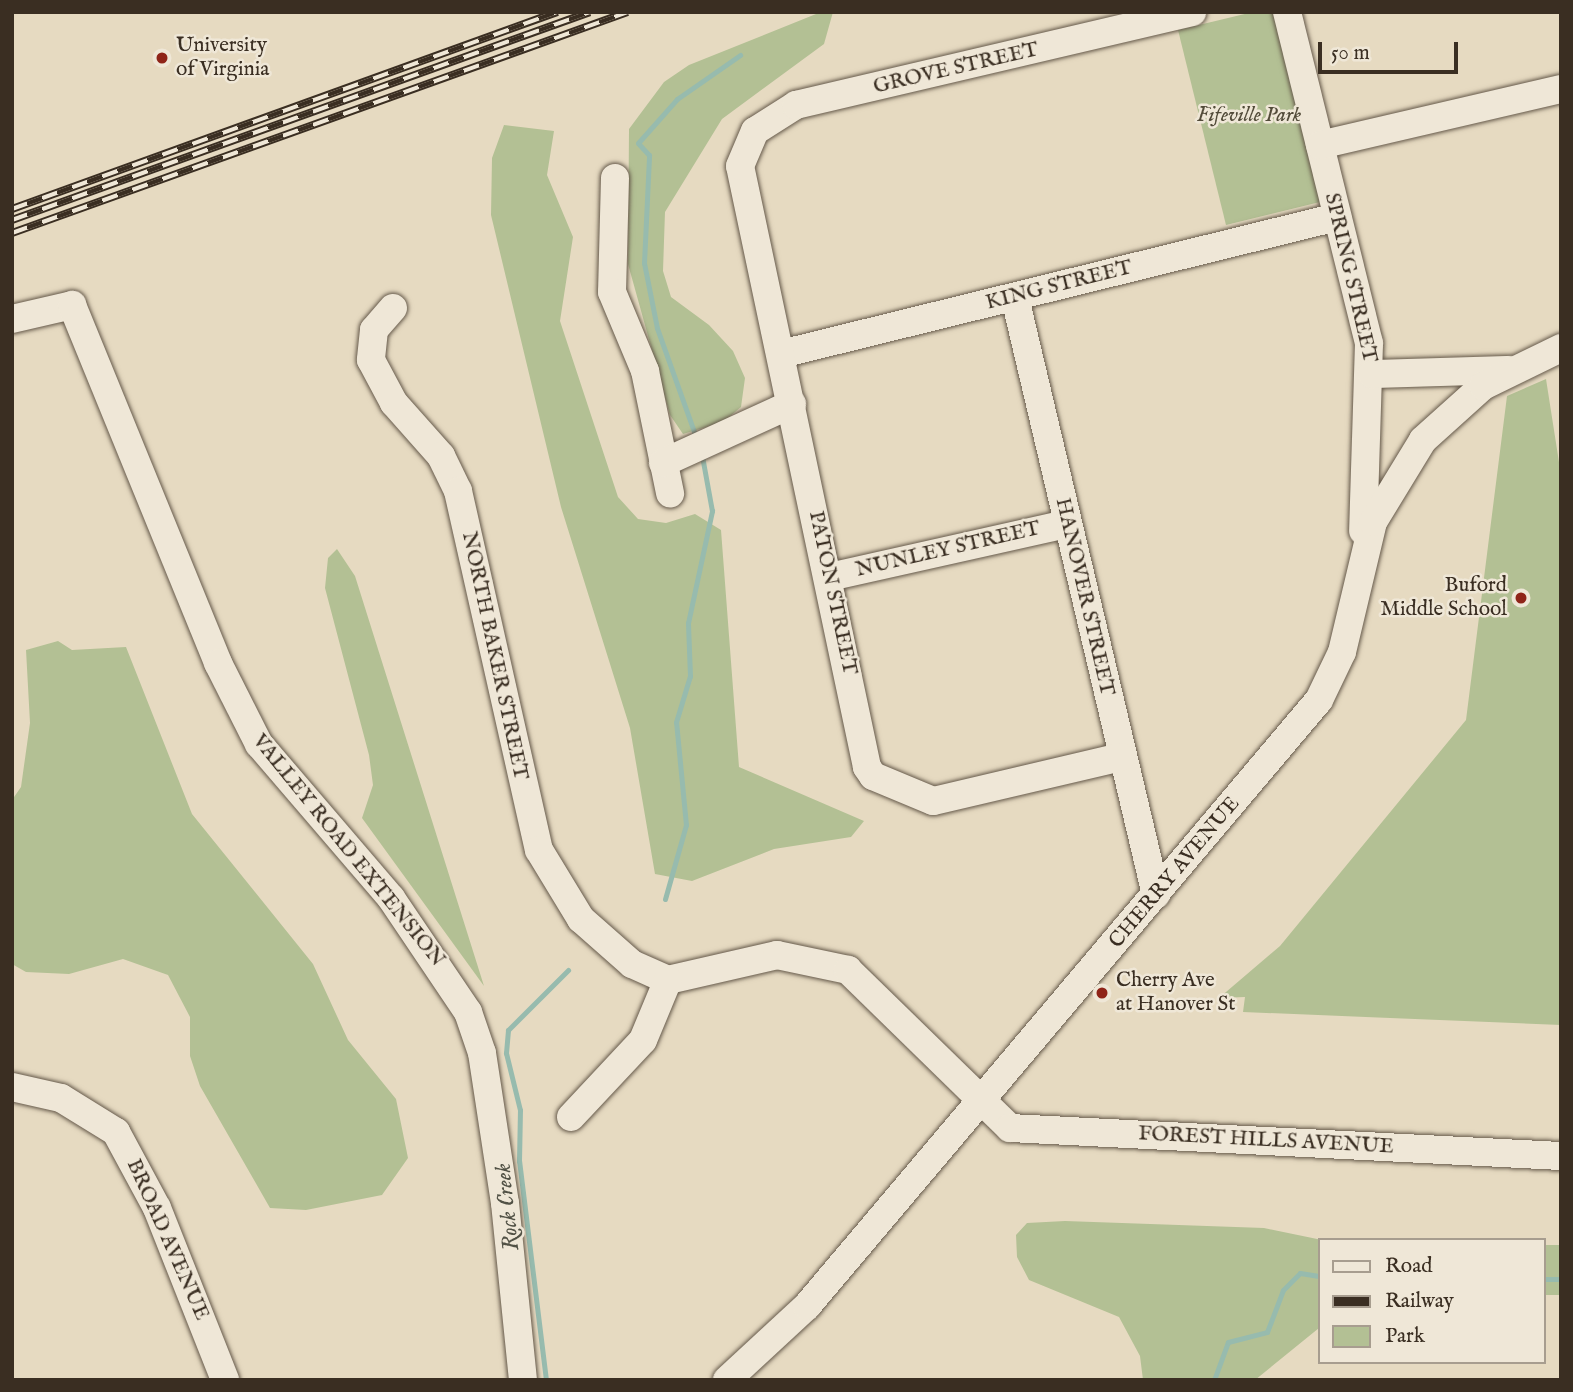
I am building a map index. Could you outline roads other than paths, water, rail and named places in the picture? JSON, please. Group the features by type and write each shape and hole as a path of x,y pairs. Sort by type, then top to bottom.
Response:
{"street":[{"name":"GROVE STREET","path":"743,156 767,118 796,104 1192,12"},
{"name":"SPRING STREET","path":"1287,12 1372,374 1363,549"},
{"path":"1320,145 1561,89"},
{"name":"PATON STREET","path":"743,156 740,184 781,354 873,776 944,800 1121,757"},
{"path":"615,178 612,292 645,371 670,493"},
{"name":"KING STREET","path":"781,354 1337,217"},
{"name":"HANOVER STREET","path":"1015,298 1121,757 1156,895"},
{"name":"VALLEY ROAD EXTENSION","path":"12,319 72,305 218,663 259,744 391,898 468,1012 482,1053 523,1380"},
{"name":"NORTH BAKER STREET","path":"393,309 374,331 371,360 458,491 540,850 565,898 601,939 645,972 668,980"},
{"name":"CHERRY AVENUE","path":"727,1380 807,1306 980,1105 1319,700 1342,652 1363,549 1385,494 1423,440 1453,409 1509,370 1561,348"},
{"path":"1372,374 1509,370"},
{"path":"663,463 703,449 792,404"},
{"name":"NUNLEY STREET","path":"830,577 1067,524"},
{"name":"FOREST HILLS AVENUE","path":"668,980 777,955 848,970 915,1029 980,1105 1010,1128 1561,1156"},
{"path":"571,1117 643,1040 668,980"},
{"name":"BROAD AVENUE","path":"12,1087 61,1098 116,1132 162,1220 225,1380"}],"waterway":[{"path":"697,440 657,328 644,263 649,155 638,143 677,99 740,55"},
{"path":"665,899 686,825 676,722 690,676 688,623 712,511 702,456"},
{"name":"Rock Creek","path":"546,1380 519,1161 520,1110 506,1053 508,1030 568,970"},
{"path":"1214,1380 1228,1342 1267,1332 1283,1290 1300,1273 1318,1276"},
{"path":"1545,1279 1561,1279"}],"railway":[{"path":"12,209 557,12"},
{"path":"12,220 590,12"},
{"path":"12,233 628,12"}],"place":[{"name":"University of Virginia","path":"162,58"},
{"name":"Buford Middle School","path":"1521,598"},
{"name":"Cherry Ave at Hanover St","path":"1102,993"}],"park label":[{"name":"Fifeville Park","path":"1249,116"}]}
